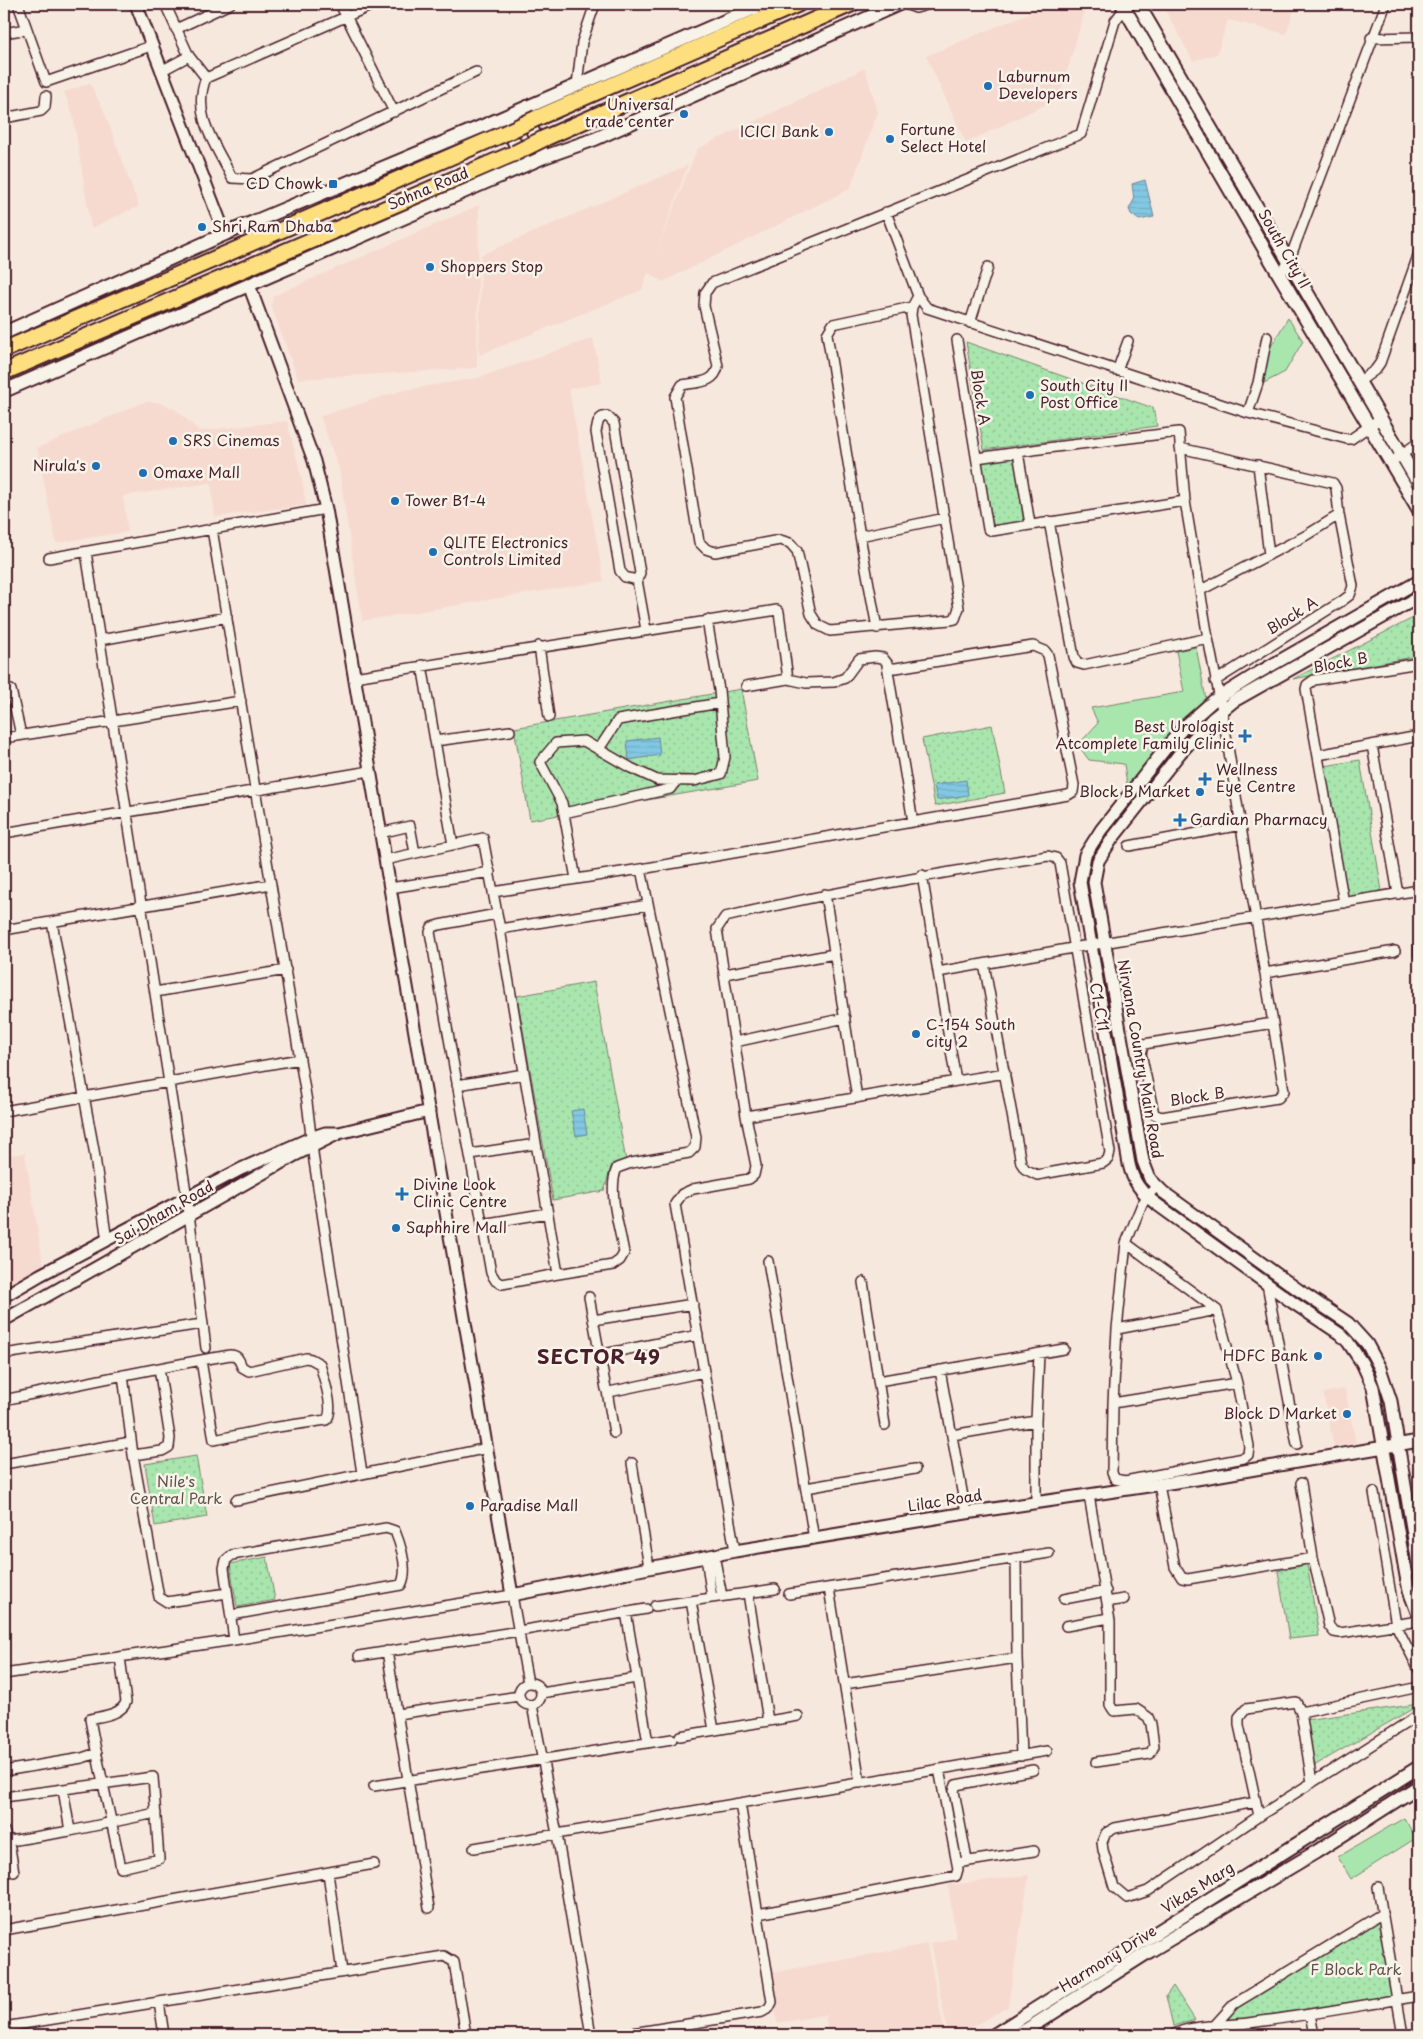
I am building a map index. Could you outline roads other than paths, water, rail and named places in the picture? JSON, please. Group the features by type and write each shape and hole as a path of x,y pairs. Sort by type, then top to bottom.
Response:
{"highway":[{"name":"Sohna Road","path":"4,350 798,4"},
{"name":"Sohna Road","path":"4,372 515,152 851,4"}],"main road":[{"path":"4,333 226,234 502,118 764,4"},
{"path":"4,391 526,164 595,139 899,4"},
{"name":"South City II","path":"1138,4 1419,484"},
{"name":"South City II","path":"1126,5 1280,276 1419,510"},
{"path":"523,109 544,157"},
{"path":"502,118 526,164"},
{"name":"Vikas Marg","path":"994,2035 1419,1767"},
{"name":"Harmony Drive","path":"1018,2035 1150,1951 1316,1852 1419,1786"}],"street":[{"path":"18,4 46,82 151,46"},
{"path":"136,4 160,71 226,234"},
{"path":"165,4 189,56 206,78"},
{"path":"176,29 230,4"},
{"path":"340,4 394,112"},
{"path":"376,4 206,78 201,91 200,102 204,122 232,178 252,179 476,72"},
{"path":"577,85 582,42 595,4"},
{"path":"905,4 916,8 930,4"},
{"path":"1280,276 1289,261 1371,38 1386,4"},
{"path":"918,296 912,308 912,321 959,608 955,618 877,628 830,631 818,625 811,614 797,551 790,544 780,540 715,552 706,549 699,542 675,397 682,385 712,380 717,374 718,366 704,306 705,293 712,283 1081,134 1115,21 1126,5"},
{"path":"4,33 27,29"},
{"path":"1371,38 1419,37"},
{"path":"160,71 189,56"},
{"path":"4,118 42,111 45,107 46,96"},
{"path":"886,212 918,296 927,308 1248,413 1347,439 1351,439 1381,418"},
{"path":"1360,381 1375,370 1380,363 1419,253"},
{"path":"970,323 988,267"},
{"path":"249,285 314,461 326,509 380,833 528,1683"},
{"path":"877,628 827,334 833,324 912,308"},
{"path":"1248,413 1258,383 1267,337"},
{"name":"Block A","path":"957,340 988,529 992,531 1186,501"},
{"path":"1116,370 1128,341"},
{"path":"637,580 625,576 620,571 596,432 598,420 607,416 614,423 640,573 637,580 646,630"},
{"path":"977,458 1179,432 1186,501 1215,680"},
{"path":"1390,463 1419,442"},
{"name":"Block A","path":"1180,448 1333,483 1336,488 1339,515 1353,586 1350,595 1215,680"},
{"path":"1018,452 1030,524"},
{"path":"1258,465 1269,555"},
{"path":"49,558 326,509"},
{"path":"1201,590 1304,536 1339,515"},
{"path":"860,536 945,518"},
{"path":"1049,521 1074,657 1077,662 1084,665 1208,638"},
{"path":"212,529 286,970 362,1473"},
{"path":"86,552 187,1198 206,1348"},
{"path":"1220,697 1258,673 1419,581"},
{"name":"Nirvana Country Main Road","path":"1419,597 1222,710 1180,753 1112,839 1098,861 1094,882 1109,942 1142,1161 1147,1174 1156,1186 1300,1291 1348,1323 1358,1333 1374,1356 1386,1383 1400,1444 1419,1570"},
{"path":"354,677 539,646 778,610 788,679"},
{"path":"100,640 227,617"},
{"path":"576,879 562,803 540,762 556,743 584,741 631,768 657,780 694,781 721,774 725,756 720,704 707,620"},
{"path":"539,646 549,717"},
{"path":"493,892 641,869 1068,795 1073,792 1074,785 1048,655 1045,651 1033,646 1026,646 896,668 887,665"},
{"path":"746,686 788,679 806,683 834,682 845,678 859,659 882,658 887,665 912,822"},
{"name":"Block B","path":"1344,903 1306,689 1310,682 1419,663"},
{"path":"422,665 453,845"},
{"name":"Block B","path":"1215,680 1220,697 1284,1086 1284,1091 1281,1096 1160,1117 1154,1114 1141,1053 1144,1044 1273,1023"},
{"path":"11,690 21,735"},
{"name":"Nirvana Country Main Road","path":"1220,697 1186,725 1169,744 1101,830 1085,855 1080,882 1083,946 1129,1164 1134,1181 1147,1196 1267,1284 1340,1334 1355,1352 1368,1374 1372,1387 1406,1576 1419,1619"},
{"path":"4,738 241,701"},
{"path":"599,749 618,720 720,704"},
{"path":"435,741 510,731"},
{"path":"1318,755 1419,736"},
{"path":"1372,745 1398,894"},
{"path":"4,833 370,771"},
{"path":"564,813 670,789 677,780"},
{"path":"1129,846 1241,825"},
{"path":"380,833 410,826 415,853"},
{"path":"385,860 483,838 558,1274"},
{"name":"C1-C11","path":"922,875 1048,856 1056,858 1060,863 1083,946 1110,1152 1108,1159 1099,1166 1037,1175 1025,1169 1021,1163 1004,1073"},
{"path":"497,914 439,925 432,927 430,932 492,1273 496,1281 502,1284 613,1266 624,1253 613,1191 613,1177 617,1168 631,1163 689,1153 695,1147 696,1138 641,869"},
{"path":"390,888 490,872"},
{"path":"734,1545 675,1204 682,1194 693,1189 749,1179 754,1175 756,1166 746,1116 717,929 725,917 825,894 922,875 956,1081"},
{"path":"4,930 271,884"},
{"path":"938,972 1419,890"},
{"path":"825,894 858,1098"},
{"path":"500,929 648,905"},
{"path":"52,922 85,1097 107,1241"},
{"path":"1419,948 1419,955"},
{"path":"1265,973 1395,950"},
{"path":"725,974 834,954"},
{"path":"746,1116 1004,1073 984,964"},
{"path":"155,992 286,970"},
{"path":"735,1042 845,1018"},
{"path":"4,1111 300,1059"},
{"path":"457,1085 524,1074"},
{"name":"Sai Dham Road","path":"4,1296 40,1275 241,1170 339,1133 429,1111"},
{"name":"Sai Dham Road","path":"4,1320 295,1155 313,1142"},
{"path":"470,1154 536,1144"},
{"path":"1126,1243 1218,1310 1237,1383 1249,1446 1248,1455 1244,1458 1125,1481 1116,1479 1112,1473 1117,1329 1126,1243 1142,1204 1156,1186"},
{"path":"482,1224 548,1213"},
{"path":"768,1261 814,1539"},
{"path":"863,1282 885,1425"},
{"path":"1267,1284 1297,1444"},
{"path":"589,1297 614,1433"},
{"path":"593,1320 693,1304"},
{"path":"1117,1329 1218,1310"},
{"path":"4,1354 202,1324"},
{"path":"599,1355 698,1335"},
{"path":"878,1381 1064,1349"},
{"path":"1036,1502 1036,1421 1039,1354"},
{"path":"4,1400 123,1375 201,1360 235,1355 242,1367 250,1370 306,1358 320,1364 330,1409 329,1417 326,1420 271,1428 214,1440 201,1360"},
{"path":"133,1455 162,1451 169,1447 170,1438 159,1368"},
{"path":"940,1370 966,1512"},
{"path":"607,1391 612,1392 704,1372"},
{"path":"123,1375 133,1455 159,1597 167,1602 227,1593"},
{"path":"1113,1403 1237,1383"},
{"path":"952,1435 1036,1421"},
{"path":"4,1464 131,1442"},
{"name":"Lilac Road","path":"512,1595 649,1567 966,1512 1159,1485 1419,1442"},
{"path":"236,1500 488,1448"},
{"path":"632,1463 649,1567"},
{"path":"806,1488 915,1469"},
{"path":"1301,1483 1313,1558 1331,1630 1340,1633 1396,1625 1419,1619"},
{"path":"1159,1485 1175,1567 1182,1578 1188,1579 1313,1558"},
{"path":"1374,1492 1396,1625 1419,1670"},
{"path":"1089,1495 1109,1618 1110,1705 1114,1711 1136,1709 1148,1717 1152,1724 1154,1750 1148,1754 1096,1762"},
{"path":"232,1616 401,1585 405,1574 395,1531 386,1528 232,1556 226,1560 224,1568 234,1640"},
{"path":"789,1594 1049,1553"},
{"path":"710,1556 717,1597"},
{"path":"1016,1558 1017,1658 1021,1756"},
{"path":"829,1588 860,1783"},
{"path":"359,1656 519,1631 690,1601 774,1589"},
{"path":"1064,1599 1106,1591"},
{"path":"748,1593 768,1721"},
{"path":"4,1674 234,1640 512,1595"},
{"path":"1107,1602 1124,1599"},
{"path":"690,1601 714,1730"},
{"path":"626,1612 648,1743"},
{"path":"1066,1626 1109,1618"},
{"path":"387,1651 429,1908"},
{"path":"4,1797 104,1783 154,1777 159,1859 121,1868 104,1783 90,1719 118,1712 124,1708 126,1702 120,1657"},
{"path":"844,1684 1017,1658"},
{"path":"541,1693 636,1678"},
{"path":"528,1683 537,1685 541,1693 540,1700 532,1705 524,1704 519,1696 521,1688 528,1683"},
{"path":"1301,1712 1419,1687"},
{"path":"398,1714 519,1696"},
{"path":"1259,1816 1239,1725 1239,1717 1246,1709 1296,1702 1301,1712 1312,1783"},
{"path":"532,1705 557,1834 591,2035"},
{"path":"1256,1802 1115,1828 1106,1833 1102,1842 1103,1850 1114,1887 1127,1898 1148,1891 1259,1816 1419,1715"},
{"path":"374,1786 648,1743 798,1716"},
{"path":"474,1848 1047,1751"},
{"path":"4,1771 82,1758 97,1753"},
{"path":"758,1914 953,1877 958,1873 940,1769"},
{"path":"967,1860 954,1791 956,1785 1033,1770"},
{"path":"63,1789 70,1831"},
{"path":"620,2035 762,2012 769,2008 772,2002 740,1803"},
{"path":"5,1841 70,1831 156,1813"},
{"path":"4,1831 5,1841 10,1848 14,1872"},
{"path":"957,1866 967,1860 1034,1851"},
{"path":"4,1930 374,1864"},
{"path":"328,1873 342,1972"},
{"path":"1378,1888 1403,2035"},
{"path":"1214,2026 1234,2004 1382,1913"},
{"path":"4,2027 437,1957 450,1958 454,1962 466,2035"},
{"path":"1173,2035 1181,2031 1310,2014 1419,1996"},
{"path":"160,2002 164,2035"},
{"path":"1310,2014 1314,2035"}],"water":[{"path":"1145,180 1154,217 1139,220 1131,214 1129,209 1134,200 1132,184"},
{"path":"658,737 660,755 629,760 627,741"},
{"path":"966,780 968,795 937,800 934,785"},
{"path":"583,1109 587,1134 576,1136 571,1111"}],"place":[{"name":"Laburnum Developers","path":"988,86"},
{"name":"Universal trade center","path":"684,114"},
{"name":"ICICI Bank","path":"829,132"},
{"name":"Fortune Select Hotel","path":"890,139"},
{"name":"CD Chowk","path":"333,184"},
{"name":"Shri Ram Dhaba","path":"202,227"},
{"name":"Shoppers Stop","path":"430,267"},
{"name":"South City II Post Office","path":"1030,395"},
{"name":"SRS Cinemas","path":"173,441"},
{"name":"Nirula's","path":"96,466"},
{"name":"Omaxe Mall","path":"143,473"},
{"name":"Tower B1-4","path":"395,501"},
{"name":"QLITE Electronics Controls Limited","path":"433,552"},
{"name":"Best Urologist Atcomplete Family Clinic","path":"1245,736"},
{"name":"Wellness Eye Centre","path":"1205,779"},
{"name":"Block B Market","path":"1200,792"},
{"name":"Gardian Pharmacy","path":"1180,820"},
{"name":"C-154 South city 2","path":"916,1034"},
{"name":"Divine Look Clinic Centre","path":"402,1194"},
{"name":"Saphhire Mall","path":"396,1228"},
{"name":"HDFC Bank","path":"1318,1356"},
{"name":"Block D Market","path":"1347,1414"},
{"name":"Paradise Mall","path":"470,1506"}],"district":[{"name":"SECTOR 49","path":"599,1357"}],"park label":[{"name":"Nile's Central Park","path":"176,1490"},
{"name":"F Block Park","path":"1356,1970"}]}
